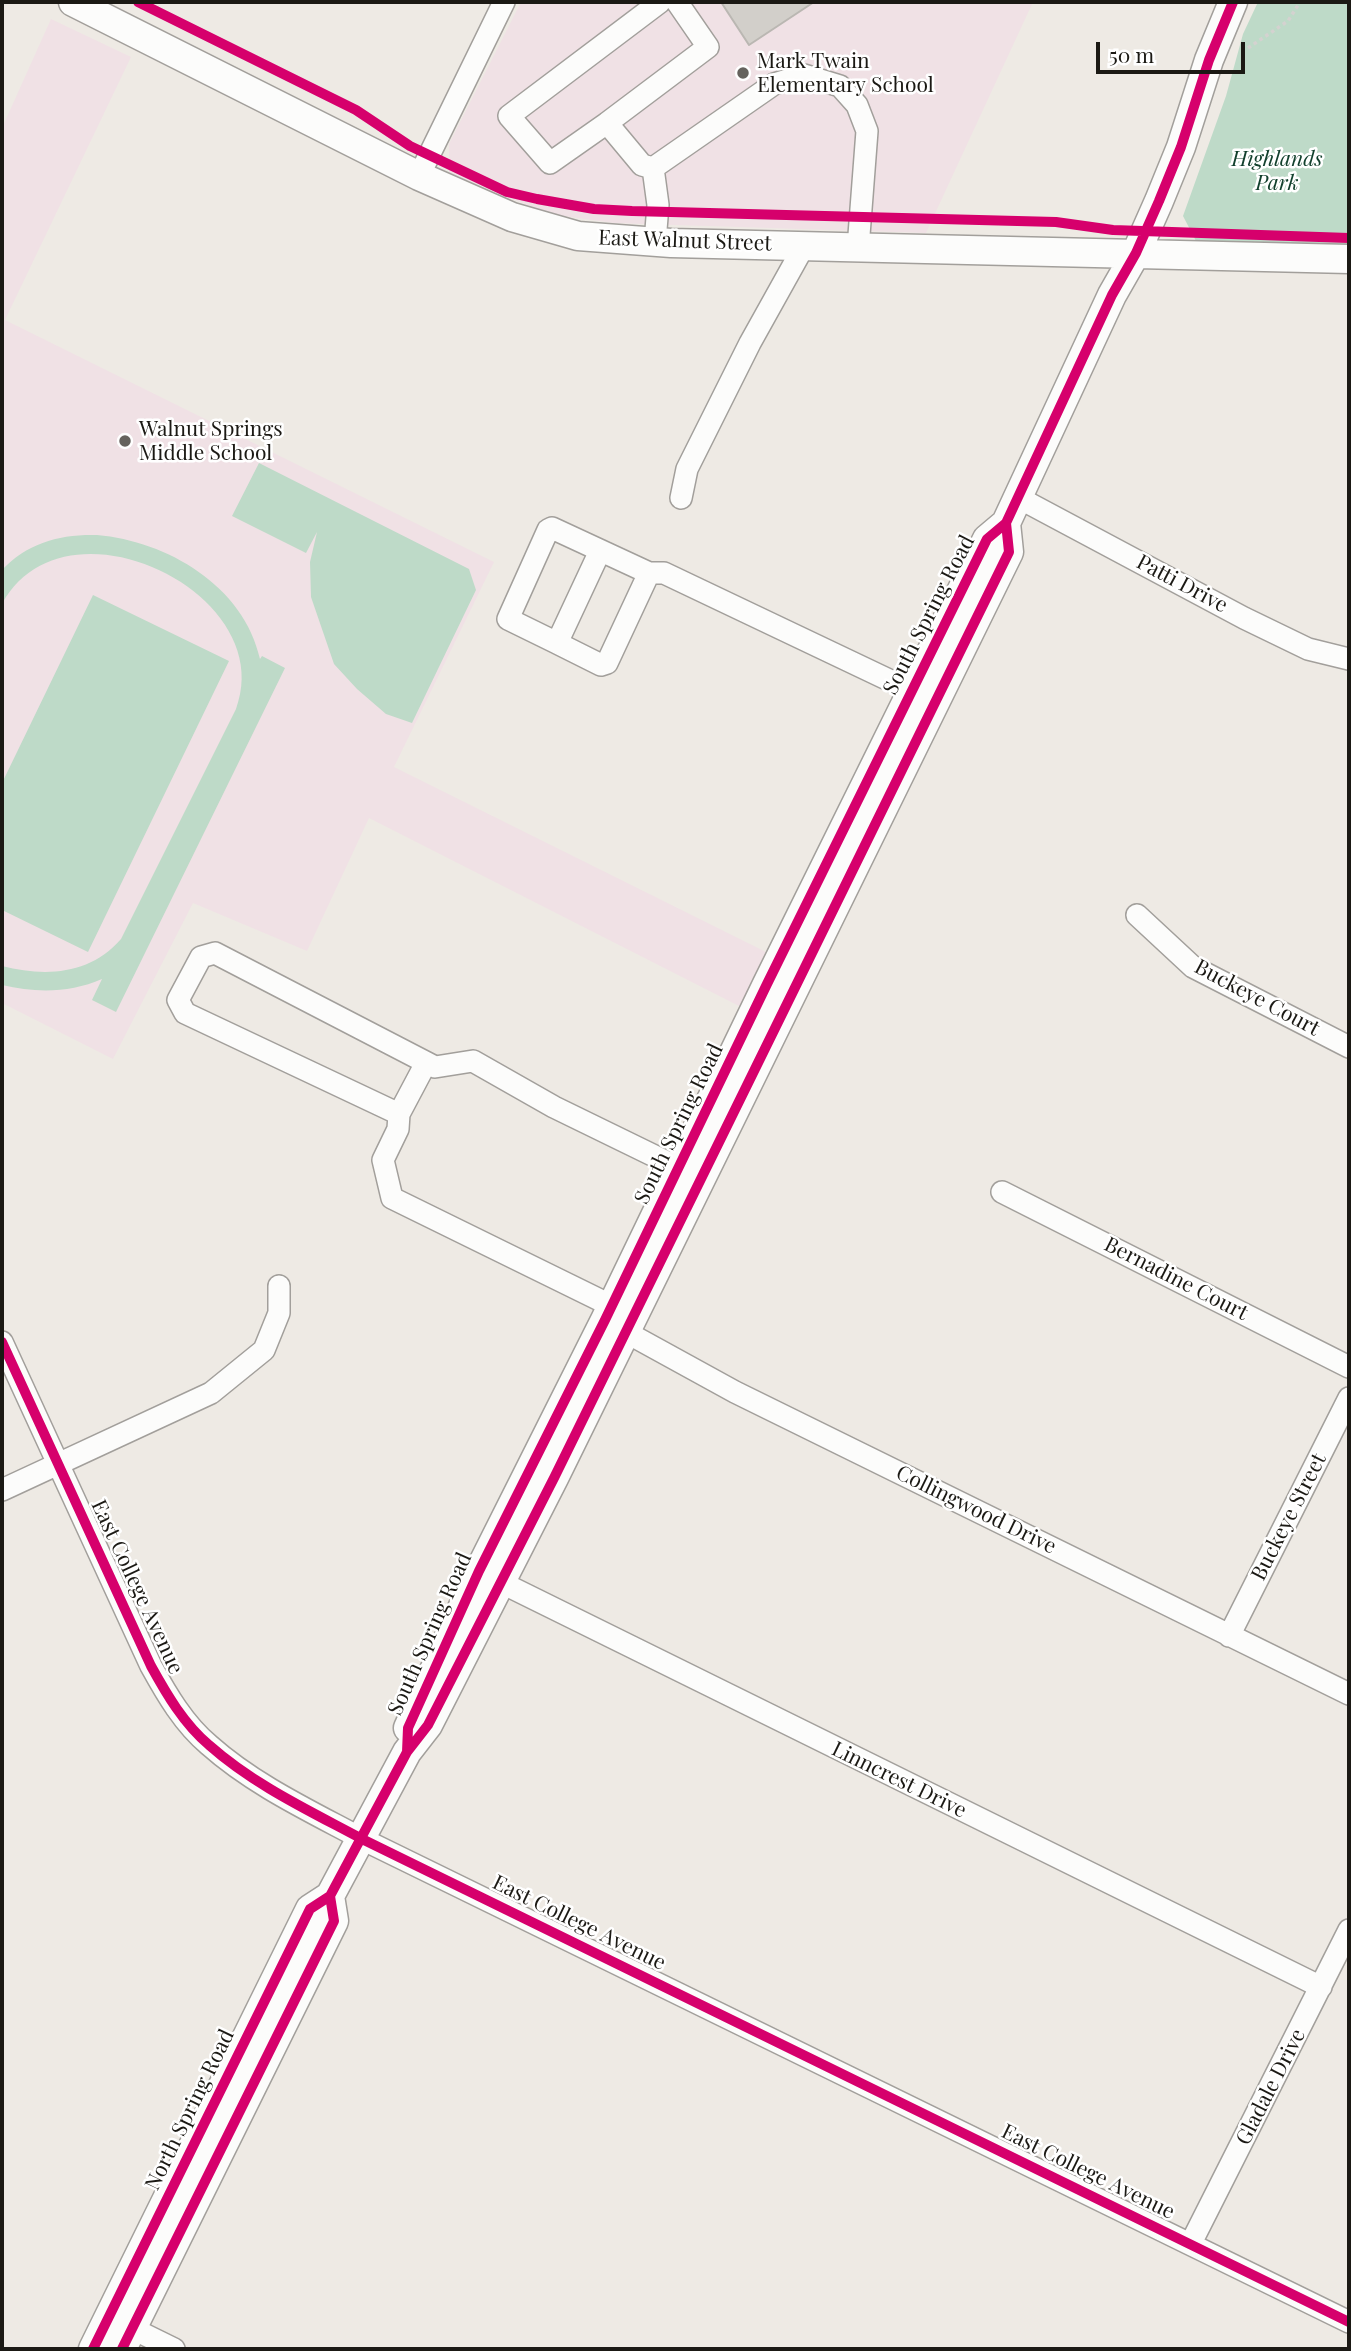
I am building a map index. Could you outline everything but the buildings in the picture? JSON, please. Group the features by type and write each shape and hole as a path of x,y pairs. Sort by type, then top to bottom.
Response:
{"main road":[{"name":"East Walnut Street","path":"73,2 419,176 512,217 587,237 655,242 1349,259"},
{"name":"South Spring Road","path":"362,1839 407,1752 408,1728 447,1636 490,1577 684,1176 924,696 987,539 1006,523 1112,295 1136,253 1181,146 1209,60 1233,2"},
{"name":"North Spring Road","path":"93,2349 121,2332 310,1909 330,1896 362,1839"}],"street":[{"path":"419,176 504,2"},
{"path":"660,2 509,116 550,163 708,47 677,2"},
{"path":"653,168 774,84 804,75 840,86 857,105 867,131 858,247"},
{"path":"607,123 642,165 653,168"},
{"path":"653,168 658,205 655,242"},
{"path":"681,498 687,469 804,246"},
{"name":"Patti Drive","path":"1019,498 1308,649 1349,659"},
{"path":"649,573 604,665 508,619 548,530 556,529 649,573 664,573 924,696"},
{"path":"557,643 600,551"},
{"name":"Buckeye Court","path":"1137,915 1193,967 1349,1047"},
{"path":"426,1063 399,1114 185,1013 178,1000 201,957 215,953 435,1067 473,1061 684,1176"},
{"name":"Collingwood Drive","path":"399,1114 398,1129 383,1160 392,1198 614,1319 736,1392 1349,1694"},
{"name":"Bernadine Court","path":"1002,1192 1349,1367"},
{"path":"2,1490 211,1393 264,1350 279,1313 279,1286"},
{"name":"East College Avenue","path":"2,1342 151,1667 174,1706 207,1744 251,1778 362,1839 1349,2322"},
{"name":"Buckeye Street","path":"1229,1636 1349,1398"},
{"name":"Linncrest Drive","path":"490,1577 1321,1987"},
{"name":"Gladale Drive","path":"1191,2244 1349,1930"},
{"path":"121,2332 174,2349"}],"path":[{"path":"1248,48 1288,21 1300,2"}],"shaded area":[{"name":"Mark Twain Elementary School","path":"521,2 1033,2 926,233 614,223 549,214 449,173 449,144"},
{"name":"Walnut Springs Middle School","path":"51,19 131,57 5,320 494,562 394,767 766,952 741,1007 369,818 307,951 193,903 113,1059 2,1003 2,128"}],"green space":[{"name":"Highlands Park","path":"1258,2 1349,2 1349,249 1196,241 1183,216 1226,96 1243,34"},
{"path":"259,463 469,569 476,590 412,723 386,714 334,664 311,597 310,562 317,532 306,553 232,516"},
{"path":"97,535 150,547 199,572 220,589 238,610 251,633 260,659 262,656 285,668 116,1012 92,1000 102,979 65,989 27,989 2,985 2,966 50,972 66,970 95,960 121,939 236,709 241,666 227,627 198,594 159,570 115,556 71,556 32,571 2,604 2,570 22,553 57,539"},
{"path":"93,595 229,661 88,952 2,910 2,783"}],"cycle path":[{"path":"138,2 356,110 410,146 507,192 537,199 594,209 632,211 1056,222 1113,230 1349,238"},
{"path":"407,1752 408,1728 479,1571 605,1320 767,984 987,539 1006,523 1112,295 1136,253 1181,147 1209,60 1233,2"},
{"path":"93,2349 310,1909 330,1896 407,1752 428,1725 554,1478 1009,552 1006,523"},
{"path":"2,1342 151,1666 170,1698 200,1737 245,1773 362,1839 1349,2322"},
{"path":"122,2349 334,1921 330,1896"}],"place":[{"name":"Mark Twain Elementary School","path":"743,73"},
{"name":"Walnut Springs Middle School","path":"125,441"}]}
